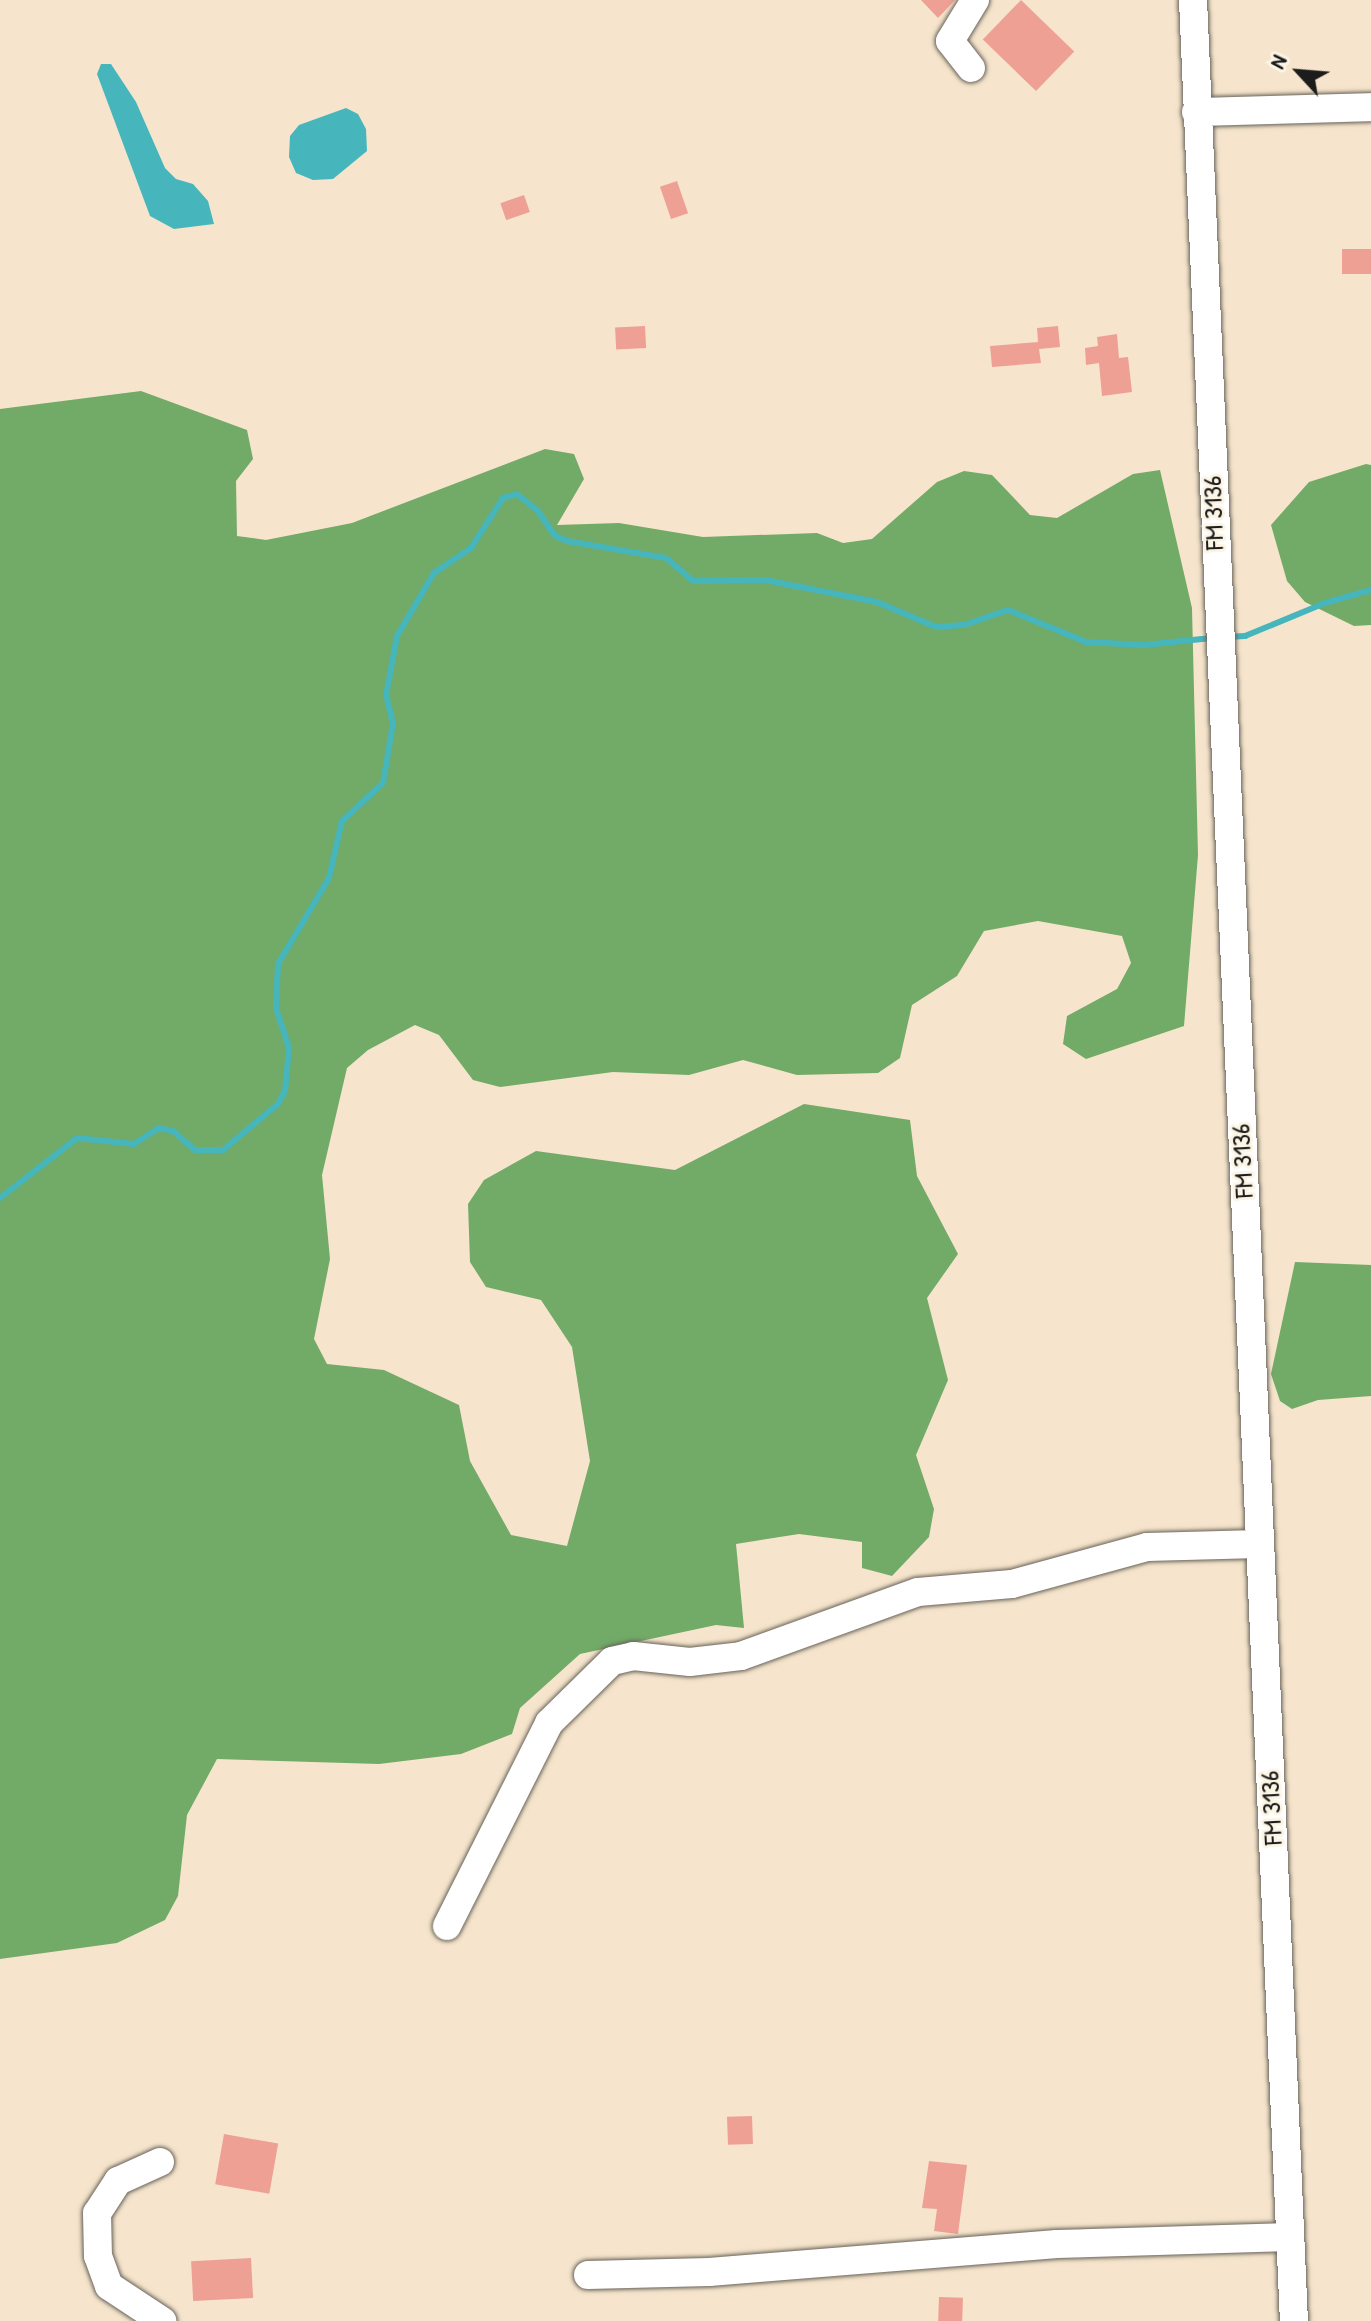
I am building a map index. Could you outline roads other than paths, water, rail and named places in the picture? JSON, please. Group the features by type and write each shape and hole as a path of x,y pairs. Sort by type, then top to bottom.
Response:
{"street":[{"path":"971,68 950,41 975,0"},
{"name":"FM 3136","path":"1193,0 1294,2321"},
{"path":"1196,112 1371,107"},
{"path":"447,1926 549,1723 612,1661 633,1656 690,1662 741,1656 918,1592 1012,1584 1147,1547 1259,1544"},
{"path":"160,2162 118,2181 97,2213 98,2256 109,2286 162,2321"},
{"path":"588,2275 724,2271 1057,2244 1290,2237"}],"water":[{"path":"101,64 111,64 136,102 165,168 176,179 193,184 208,201 214,224 174,229 150,216 97,74"},
{"path":"346,108 358,114 366,129 367,151 333,179 313,180 296,173 289,157 290,136 299,125"}],"waterway":[{"path":"0,1198 77,1138 134,1144 159,1128 173,1131 195,1150 223,1150 278,1104 285,1091 289,1048 276,1008 278,964 329,878 342,821 383,783 393,723 386,695 397,636 434,573 471,548 503,498 517,494 538,511 554,535 567,541 666,558 693,581 765,580 877,602 936,627 964,625 1008,610 1086,642 1144,645 1212,638"},
{"path":"1227,637 1245,636 1325,603 1371,590"}]}
